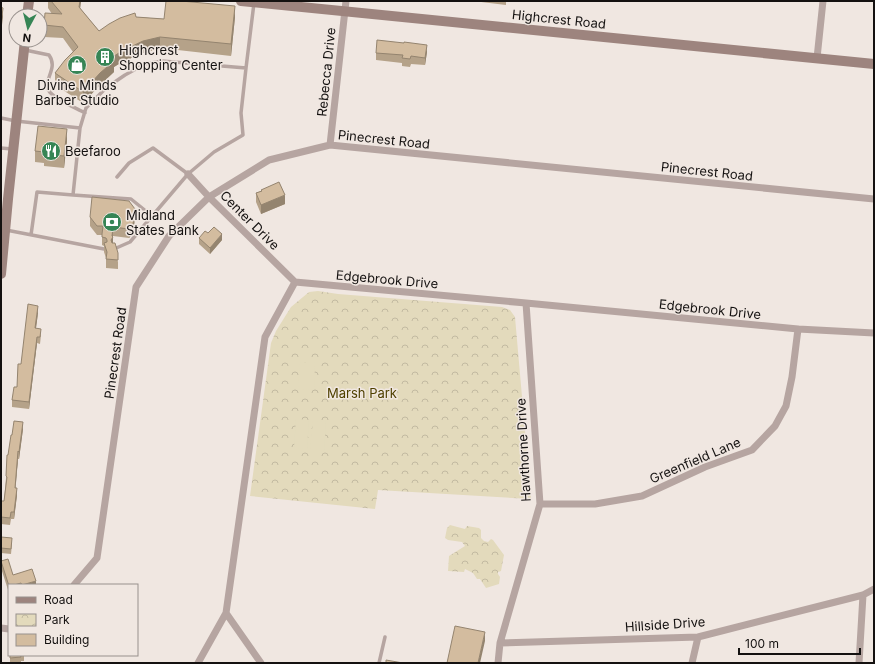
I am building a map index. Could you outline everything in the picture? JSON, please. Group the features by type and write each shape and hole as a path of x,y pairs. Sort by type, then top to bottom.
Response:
{"street":[{"name":"Highcrest Road","path":"241,1 269,2 345,12 874,64"},
{"name":"Rebecca Drive","path":"330,146 346,1"},
{"path":"817,58 823,1"},
{"path":"1,274 5,230 3,219 4,198 13,149 24,48"},
{"name":"Pinecrest Road","path":"75,584 97,558 136,287 169,236 209,197 270,160 330,146 874,199"},
{"name":"Center Drive","path":"188,174 209,197 295,282"},
{"path":"198,663 226,613 265,337 295,282"},
{"name":"Edgebrook Drive","path":"295,282 798,329 874,333"},
{"name":"Hawthorne Drive","path":"498,663 500,643 540,504 526,303"},
{"name":"Greenfield Lane","path":"540,504 595,504 642,496 705,467 752,450 776,426 786,406 792,377 798,329"},
{"name":"Hillside Drive","path":"500,643 698,637 863,595 874,589"},
{"path":"859,663 863,595"},
{"path":"226,613 261,663"},
{"path":"692,663 698,637"}],"lane":[{"path":"114,249 130,242 188,174 214,152 243,136 241,113 253,2"},
{"path":"32,48 49,55 52,60 47,83 48,91 53,96 85,113"},
{"path":"73,195 80,128 86,108 106,88 125,75 146,64 162,61 246,68"},
{"path":"1,118 80,128"},
{"path":"1,148 13,149"},
{"path":"117,177 129,163 153,148 188,174"},
{"path":"32,235 37,192 131,199 152,216"},
{"path":"5,230 104,249"},
{"path":"380,663 385,637"}],"green space":[{"name":"Marsh Park","path":"318,291 338,294 502,307 510,310 515,317 531,499 378,490 375,509 250,496 271,343 276,331 291,307 309,292"},
{"path":"300,362 315,363 314,390 298,389"},
{"path":"296,419 309,420 307,449 294,448"},
{"path":"313,421 326,422 324,451 310,449"},
{"path":"450,525 465,529 467,526 479,528 481,530 481,538 484,541 488,542 491,539 493,540 504,555 501,571 498,572 500,577 499,584 486,588 480,579 477,579 473,573 465,569 464,572 448,571 449,556 465,546 462,542 448,540 445,538 447,528"}],"building":[{"name":"Highcrest Shopping Center","path":"51,1 80,1 79,7 99,31 120,18 135,13 136,17 164,19 166,1 235,6 231,44 160,37 143,41 111,58 114,61 100,73 83,92 55,73 78,47 63,27 48,25 48,13 62,14"},
{"path":"1,7 3,8 1,24"},
{"path":"377,40 427,45 425,58 411,56 410,59 402,58 403,55 376,53"},
{"path":"38,126 67,129 64,156 44,154 44,152 35,151"},
{"path":"279,182 285,195 261,205 256,193"},
{"path":"92,197 129,201 135,209 133,224 129,229 113,227 113,237 111,240 112,243 115,243 118,253 118,260 106,259 107,252 104,243 107,242 107,240 106,238 102,237 103,226 97,226 90,217"},
{"path":"214,227 222,234 210,248 199,238 205,231 208,233"},
{"path":"28,304 38,306 35,328 41,329 40,337 37,337 29,402 12,400 14,387 17,387 18,364 21,364"},
{"path":"14,421 23,422 19,452 18,451 15,488 17,488 14,512 11,512 10,518 1,517 1,501 4,501 7,477 7,455"},
{"path":"1,537 12,538 11,549 1,548"},
{"path":"8,559 13,575 32,569 36,581 26,584 8,584 1,561"},
{"path":"455,626 485,632 478,663 447,663"},
{"path":"10,656 21,657 10,658"},
{"path":"386,660 403,663 386,663"}],"place":[{"name":"Highcrest Shopping Center","path":"105,57"},
{"name":"Divine Minds Barber Studio","path":"77,65"},
{"name":"Beefaroo","path":"51,151"},
{"name":"Midland States Bank","path":"112,222"}]}
